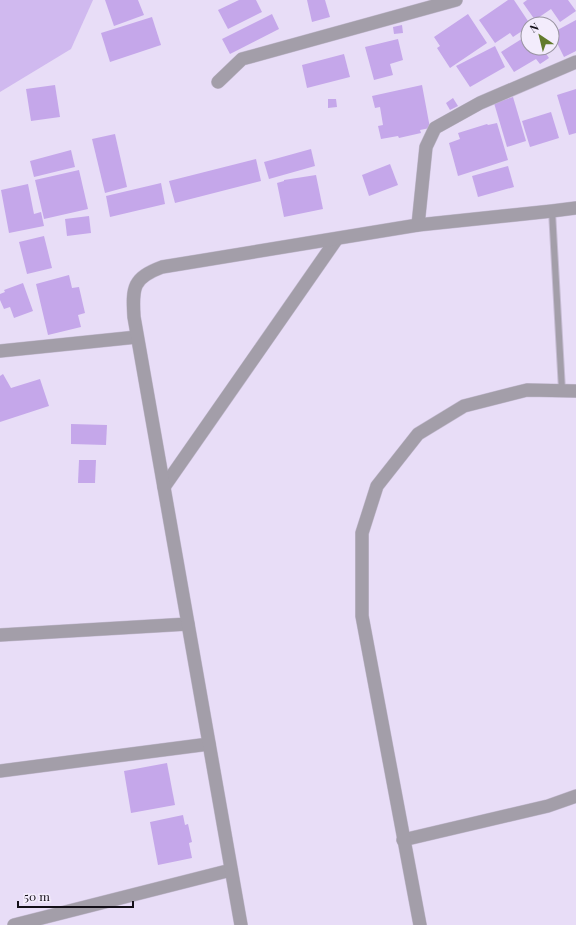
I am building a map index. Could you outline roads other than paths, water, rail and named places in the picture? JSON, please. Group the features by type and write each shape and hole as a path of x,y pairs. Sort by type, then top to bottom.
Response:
{"street":[{"path":"218,82 242,59 456,0"},
{"path":"418,225 426,147 435,128 480,103 576,62"},
{"path":"241,925 137,337 133,299 138,281 150,271 162,267 336,240 418,225 552,212 576,208"},
{"path":"164,487 336,240"},
{"path":"0,351 137,337"},
{"path":"420,925 403,840 380,704 362,616 362,533 378,486 418,434 464,406 527,390 576,391"},
{"path":"0,635 188,624"},
{"path":"0,771 209,744"},
{"path":"403,840 548,806 576,796"},
{"path":"14,925 231,870"}],"lane":[{"path":"552,212 562,390"}]}
